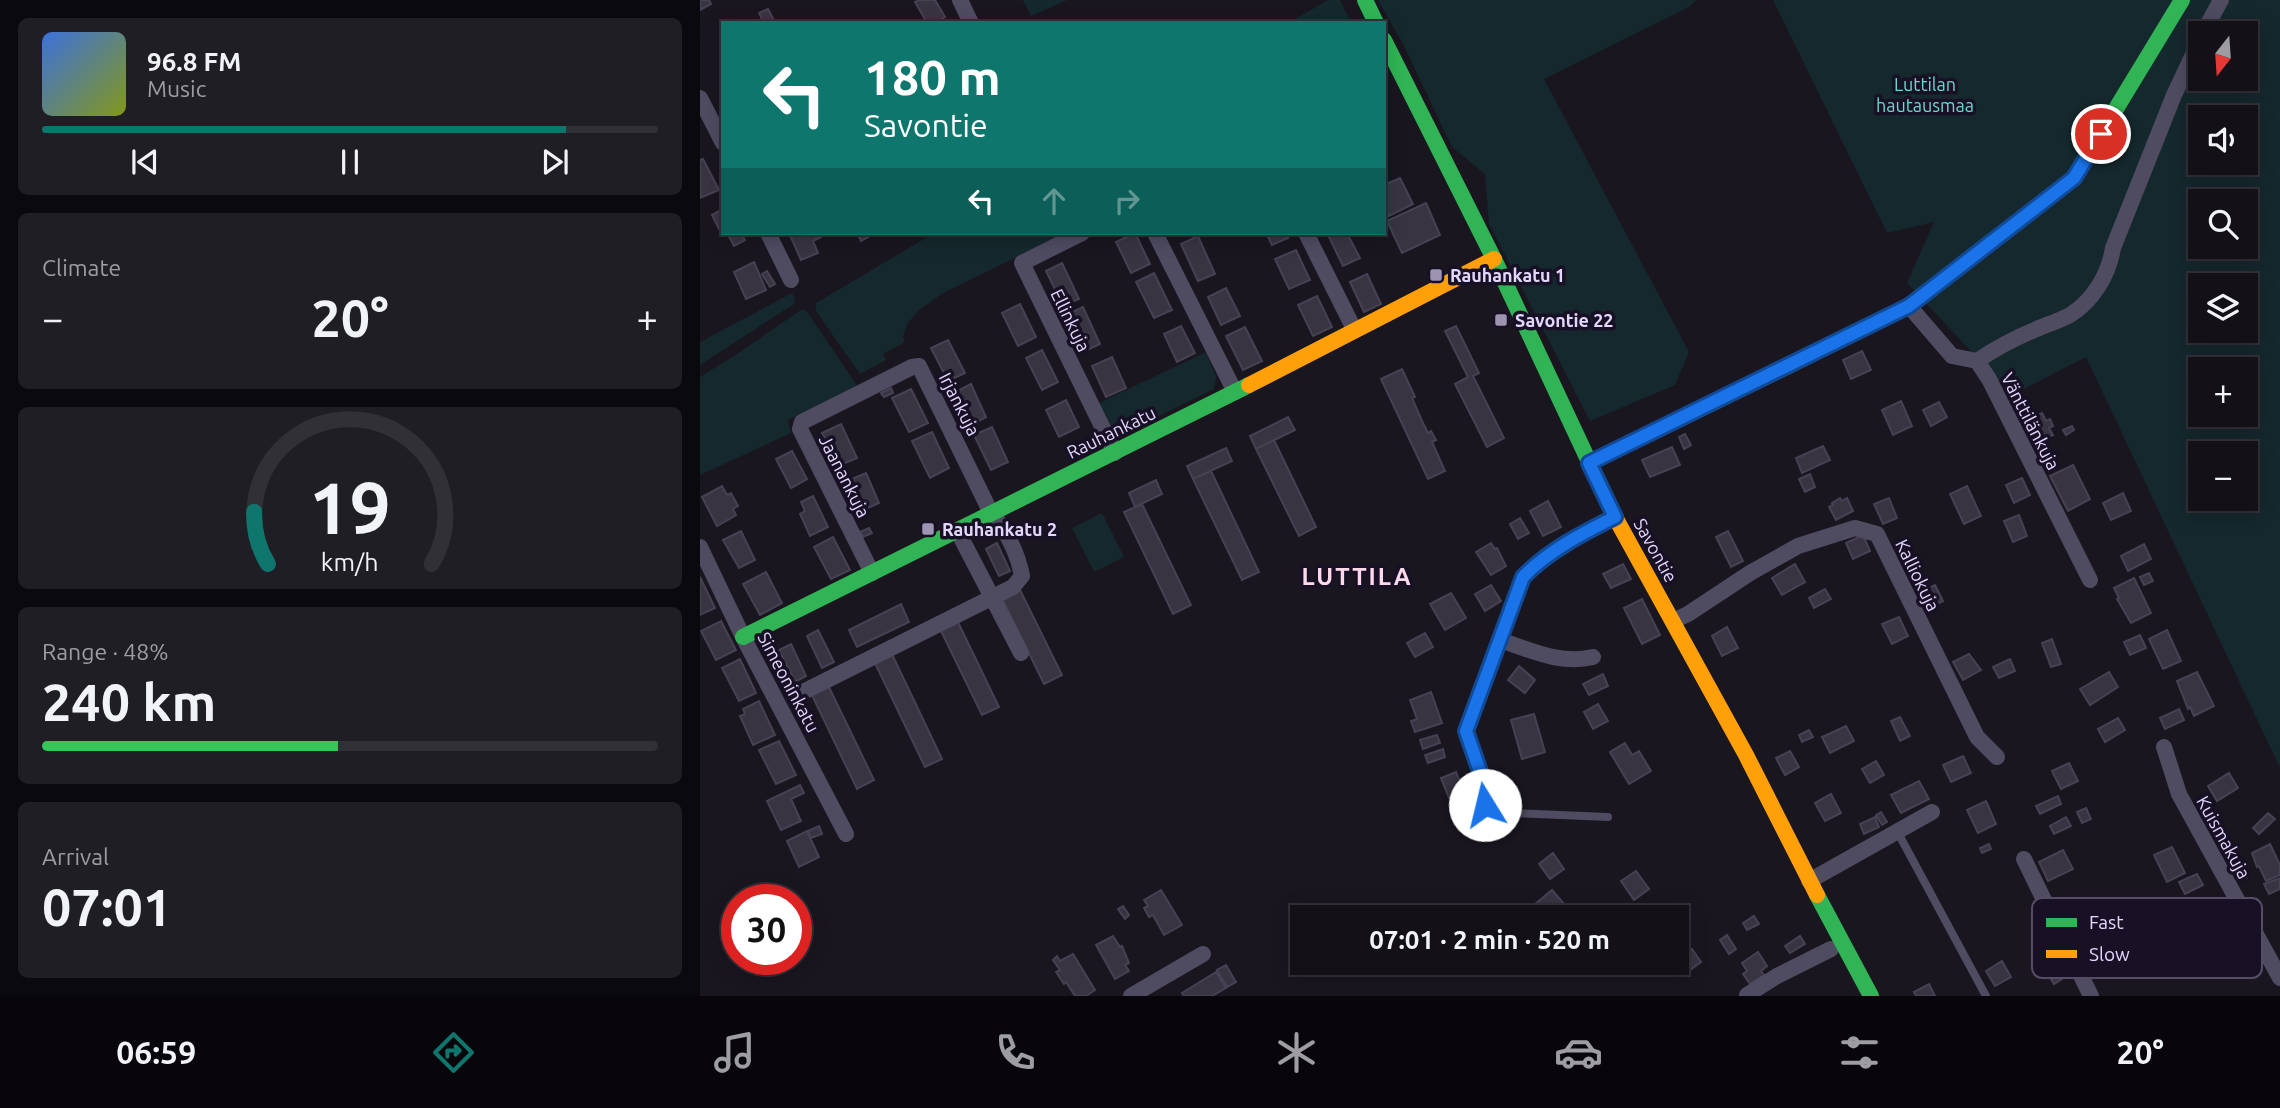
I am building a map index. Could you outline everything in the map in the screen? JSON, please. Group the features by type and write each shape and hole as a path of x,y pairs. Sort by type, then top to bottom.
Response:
{"street":[{"path":"960,0 970,21"},
{"path":"1365,0 1375,21"},
{"path":"1589,463 1909,306 2074,178 2182,0"},
{"path":"2210,21 2221,0"},
{"name":"Savontie","path":"1386,44 1494,260 1615,517 1746,755 1871,996"},
{"path":"1909,306 1952,356 1977,361 1997,347 2070,315 2088,299 2102,280 2188,65"},
{"path":"700,98 721,139"},
{"path":"769,235 791,280"},
{"name":"Ellinkuja","path":"1078,235 1023,263 1115,453"},
{"path":"1157,235 1235,392"},
{"path":"1308,235 1354,330"},
{"name":"Rauhankatu","path":"743,637 1115,453 1494,260"},
{"name":"Vänttilänkuja","path":"1977,361 1989,379 2090,580"},
{"name":"Irjankuja","path":"865,389 919,366 991,513"},
{"name":"Jaanankuja","path":"865,389 802,422 800,429 872,573"},
{"path":"799,694 990,596 1013,587 1022,576 1020,564 1003,526 991,513"},
{"path":"1485,809 1484,783 1466,731 1523,577 1534,565 1576,537 1615,517"},
{"name":"Kalliokuja","path":"1673,621 1798,546 1855,528 1877,534 1976,737 1997,757"},
{"path":"957,530 1021,653"},
{"name":"Simeoninkatu","path":"700,547 743,637 846,834"},
{"path":"1500,640 1559,659 1577,661 1593,657"},
{"name":"Kuismakuja","path":"2164,747 2179,794 2236,898"},
{"path":"1809,881 1932,812"},
{"path":"2024,859 2043,898"},
{"name":"Kuismakuja","path":"2262,945 2280,978"},
{"path":"1747,995 1777,976 1831,949"},
{"path":"1131,996 1203,954"},
{"path":"2082,978 2091,996"}],"lane":[{"path":"1485,809 1512,813 1608,817"},
{"path":"1898,831 1986,996"}],"green space":[{"path":"1023,0 1067,0 1031,16"},
{"path":"1328,0 1340,0 1350,21 1291,21"},
{"path":"1378,0 1696,0 1689,7 1544,79 1689,352 1675,385 1590,421 1489,224 1485,174 1452,147 1404,46"},
{"name":"Luttilan hautausmaa","path":"1773,0 2280,0 2280,768 2086,357 2012,395 1907,283 1934,222 1887,233"},
{"path":"931,235 1062,235 943,293 919,310 907,324 903,337 905,342 883,354 886,360 860,374 816,311 816,303"},
{"path":"792,293 794,304 700,365 700,342"},
{"path":"801,310 806,310 856,384 855,389 788,420 791,433 700,475 700,377"},
{"path":"1206,352 1216,377 1214,389 1122,434 1113,433 1099,403"},
{"path":"1102,513 1124,557 1094,572 1072,528"}],"building":[{"path":"700,0 709,0 711,4 700,10"},
{"path":"935,0 945,17 938,21 926,21 915,2"},
{"path":"768,9 774,21 763,21 759,13"},
{"path":"703,159 719,190 700,198 700,160"},
{"path":"1400,178 1413,204 1389,216 1386,210 1386,184"},
{"path":"1426,203 1440,235 1402,253 1387,221"},
{"path":"721,210 721,233 712,215"},
{"path":"728,235 742,235 745,240 734,246"},
{"path":"790,235 820,235 821,237 813,241 818,253 801,260"},
{"path":"858,235 872,235 861,241"},
{"path":"1136,235 1150,264 1131,273 1116,242"},
{"path":"1267,235 1287,235 1288,238 1272,245"},
{"path":"1348,235 1360,258 1343,266 1329,237"},
{"path":"1198,236 1215,274 1198,281 1181,244"},
{"path":"1296,250 1310,280 1289,289 1275,259"},
{"path":"754,262 766,290 746,299 734,272"},
{"path":"1062,263 1079,299 1063,306 1046,271"},
{"path":"767,271 775,284 770,287 762,274"},
{"path":"1154,273 1172,310 1154,318 1136,282"},
{"path":"1367,274 1381,304 1364,312 1350,282"},
{"path":"1226,288 1240,316 1221,325 1208,297"},
{"path":"1317,296 1332,327 1313,336 1298,305"},
{"path":"1020,304 1036,337 1018,346 1002,313"},
{"path":"1083,307 1100,344 1083,352 1066,315"},
{"path":"1181,326 1195,353 1177,362 1164,334"},
{"path":"1456,326 1479,373 1473,376 1504,438 1487,447 1455,384 1468,377 1445,331"},
{"path":"1245,327 1262,361 1243,370 1226,336"},
{"path":"948,340 965,373 948,381 931,348"},
{"path":"1042,350 1058,382 1042,390 1026,358"},
{"path":"1862,351 1871,370 1851,379 1843,360"},
{"path":"1112,357 1126,388 1106,397 1092,366"},
{"path":"1402,369 1422,421 1428,433 1431,431 1436,440 1432,442 1445,471 1428,479 1381,379"},
{"path":"971,384 986,417 969,426 954,393"},
{"path":"891,388 893,393 884,397 881,393"},
{"path":"911,389 928,423 909,432 892,398"},
{"path":"1066,400 1079,427 1059,437 1046,410"},
{"path":"1901,401 1912,426 1893,435 1882,410"},
{"path":"1939,402 1947,417 1931,426 1923,410"},
{"path":"2042,413 2046,421 2050,419 2053,426 2049,428 2053,435 2038,442 2027,420"},
{"path":"1288,417 1295,430 1256,449 1250,436"},
{"path":"841,424 857,458 838,466 822,433"},
{"path":"2072,426 2074,430 2066,435 2063,430"},
{"path":"992,427 1008,462 991,470 974,435"},
{"path":"932,432 949,468 930,478 912,441"},
{"path":"1685,434 1691,445 1684,449 1679,437"},
{"path":"1274,440 1316,527 1299,536 1256,449"},
{"path":"1823,446 1830,460 1802,473 1796,458"},
{"path":"1672,447 1680,465 1650,477 1642,460"},
{"path":"1226,448 1232,461 1193,479 1187,466"},
{"path":"792,451 807,479 791,488 776,459"},
{"path":"2073,465 2090,499 2068,511 2050,476"},
{"path":"1211,471 1259,572 1242,580 1193,479"},
{"path":"866,473 879,503 861,511 847,481"},
{"path":"1810,474 1815,487 1805,492 1799,479"},
{"path":"2022,478 2030,495 2014,503 2006,485"},
{"path":"1156,480 1162,494 1135,507 1129,493"},
{"path":"722,486 727,495 731,493 738,506 733,509 736,515 717,526 702,497"},
{"path":"1967,486 1981,516 1964,524 1950,494"},
{"path":"2123,493 2131,511 2111,520 2103,503"},
{"path":"813,496 828,527 810,536 800,514 805,511 801,502"},
{"path":"1840,498 1842,501 1847,498 1853,511 1836,520 1829,507"},
{"path":"1889,498 1897,518 1883,524 1874,504"},
{"path":"1548,501 1561,527 1543,536 1530,511"},
{"path":"1142,504 1191,605 1173,614 1124,512"},
{"path":"2019,515 2027,536 2013,542 2004,521"},
{"path":"1520,518 1529,533 1518,539 1510,524"},
{"path":"869,528 872,533 863,537 860,532"},
{"path":"741,531 755,560 739,568 723,540"},
{"path":"1728,531 1743,561 1731,567 1716,537"},
{"path":"1863,535 1870,551 1853,559 1846,543"},
{"path":"833,537 850,570 831,579 814,547"},
{"path":"997,543 1010,571 999,576 986,549"},
{"path":"1491,543 1497,548 1506,566 1491,575 1476,552"},
{"path":"2144,544 2151,559 2128,571 2121,556"},
{"path":"1623,564 1631,579 1611,588 1603,574"},
{"path":"1795,564 1805,582 1782,595 1772,578"},
{"path":"766,572 782,603 760,615 743,584"},
{"path":"2149,573 2153,581 2144,585 2140,577"},
{"path":"700,577 715,608 700,615"},
{"path":"2134,578 2151,613 2131,623 2117,599 2119,598 2114,588"},
{"path":"1491,585 1501,601 1485,611 1475,594"},
{"path":"1935,585 1943,601 1926,610 1918,594"},
{"path":"1019,588 1062,675 1044,684 1001,596"},
{"path":"1825,589 1831,599 1814,608 1809,598"},
{"path":"1451,593 1466,618 1445,630 1430,604"},
{"path":"1642,599 1660,635 1642,644 1624,608"},
{"path":"901,604 909,622 857,647 849,630"},
{"path":"1899,617 1908,636 1892,644 1882,624"},
{"path":"956,618 999,707 982,715 939,627"},
{"path":"721,621 736,650 716,660 701,631"},
{"path":"1727,627 1738,648 1722,656 1712,636"},
{"path":"818,630 834,662 822,668 807,636"},
{"path":"2167,630 2181,661 2163,669 2149,639"},
{"path":"1425,633 1433,647 1415,657 1407,643"},
{"path":"2140,635 2146,648 2130,655 2124,642"},
{"path":"2052,639 2061,664 2051,667 2042,643"},
{"path":"791,644 806,676 795,682 779,650"},
{"path":"890,650 942,759 925,767 873,659"},
{"path":"1969,654 1981,670 1963,680 1953,662"},
{"path":"740,659 756,693 739,701 722,668"},
{"path":"2010,659 2015,671 1999,678 1993,667"},
{"path":"1519,666 1535,680 1525,693 1508,680"},
{"path":"2109,672 2118,687 2090,705 2080,689"},
{"path":"2197,672 2214,706 2194,716 2190,707 2188,709 2177,681"},
{"path":"1603,674 1608,686 1589,695 1583,684"},
{"path":"826,681 874,780 857,789 809,689"},
{"path":"1431,692 1442,723 1415,732 1411,721 1417,719 1410,700"},
{"path":"759,701 775,735 753,745 740,716 745,714 743,709"},
{"path":"1598,704 1608,721 1593,729 1584,712"},
{"path":"2179,709 2184,720 2165,729 2160,718"},
{"path":"1534,714 1545,752 1522,759 1511,720"},
{"path":"1900,717 1910,736 1900,741 1891,721"},
{"path":"2118,718 2125,730 2105,742 2098,729"},
{"path":"1846,726 1854,741 1830,753 1822,737"},
{"path":"1809,730 1813,737 1802,742 1799,735"},
{"path":"1437,735 1440,743 1423,749 1420,740"},
{"path":"779,741 796,775 776,784 759,750"},
{"path":"1625,743 1632,755 1639,751 1651,771 1629,784 1610,752"},
{"path":"1443,749 1445,757 1428,763 1425,755"},
{"path":"1790,751 1799,767 1785,775 1776,758"},
{"path":"1963,756 1971,773 1951,782 1943,765"},
{"path":"1876,761 1884,775 1870,783 1862,769"},
{"path":"2069,763 2078,781 2061,789 2052,771"},
{"path":"1456,772 1464,792 1449,798 1441,778"},
{"path":"2229,773 2238,788 2217,801 2208,786"},
{"path":"1919,781 1929,799 1901,813 1891,795"},
{"path":"800,785 804,793 791,799 801,821 781,830 767,801"},
{"path":"1831,794 1841,813 1825,821 1815,803"},
{"path":"2058,796 2061,804 2040,814 2036,806"},
{"path":"1986,801 1996,824 1978,833 1967,810"},
{"path":"2086,808 2091,819 2082,823 2077,812"},
{"path":"1881,812 1887,822 1882,825 1876,815"},
{"path":"2268,813 2275,819 2259,834 2253,828"},
{"path":"1875,817 1879,827 1864,834 1860,824"},
{"path":"2066,817 2071,826 2054,834 2050,826"},
{"path":"819,826 822,834 811,838 808,831"},
{"path":"807,831 819,857 799,867 787,841"},
{"path":"1989,844 1991,849 1982,853 1980,848"},
{"path":"2270,844 2280,865 2280,875 2266,881 2252,853"},
{"path":"2172,847 2185,873 2167,882 2154,855"},
{"path":"2063,850 2073,869 2048,881 2039,862"},
{"path":"1553,853 1564,869 1550,879 1539,864"},
{"path":"1636,871 1649,889 1634,900 1621,881"},
{"path":"2197,874 2203,885 2185,894 2179,882"},
{"path":"2280,878 2280,889 2269,894 2264,884"},
{"path":"1161,890 1182,925 1164,935 1153,915 1149,917 1144,908 1148,906 1144,900"},
{"path":"1552,890 1565,905 1534,905"},
{"path":"1123,906 1129,915 1125,919 1118,909"},
{"path":"1754,916 1759,924 1747,930 1743,923"},
{"path":"1727,935 1736,949 1729,954 1720,940"},
{"path":"1113,936 1120,947 1122,946 1129,963 1125,965 1129,971 1115,979 1096,945"},
{"path":"1800,936 1805,944 1790,953 1785,946"},
{"path":"1692,949 1701,962 1689,971 1689,951"},
{"path":"1758,952 1767,966 1761,971 1764,975 1750,984 1743,974 1747,971 1742,963"},
{"path":"1073,954 1095,990 1086,996 1075,996 1056,972 1060,970 1053,960 1057,956 1060,961"},
{"path":"2002,961 2011,977 1995,986 1986,971"},
{"path":"1226,965 1236,982 1227,987 1217,970"},
{"path":"1216,972 1226,988 1212,996 1184,996 1182,993"},
{"path":"2050,978 2063,978 2054,984"},
{"path":"1929,984 1935,996 1916,996 1914,992"}],"traffic: fast":[{"path":"1365,0 1375,21"},
{"path":"1794,363 1909,306 2074,178 2182,0"},
{"path":"1386,44 1494,259 1592,468"},
{"path":"743,637 1249,385"},
{"path":"1817,895 1871,996"}],"traffic: slow":[{"path":"1249,385 1494,259"},
{"path":"1589,463 1794,363"},
{"path":"1592,468 1615,517 1746,755 1817,895"}],"place":[{"name":"Rauhankatu 1","path":"1436,275"},
{"name":"Savontie 22","path":"1501,320"},
{"name":"Rauhankatu 2","path":"928,529"}],"district":[{"name":"LUTTILA","path":"1357,576"}],"route":[{"path":"1485,805 1484,783 1466,731 1523,577 1534,565 1576,537 1615,517 1589,463 1909,306 2074,178 2101,134"}]}
